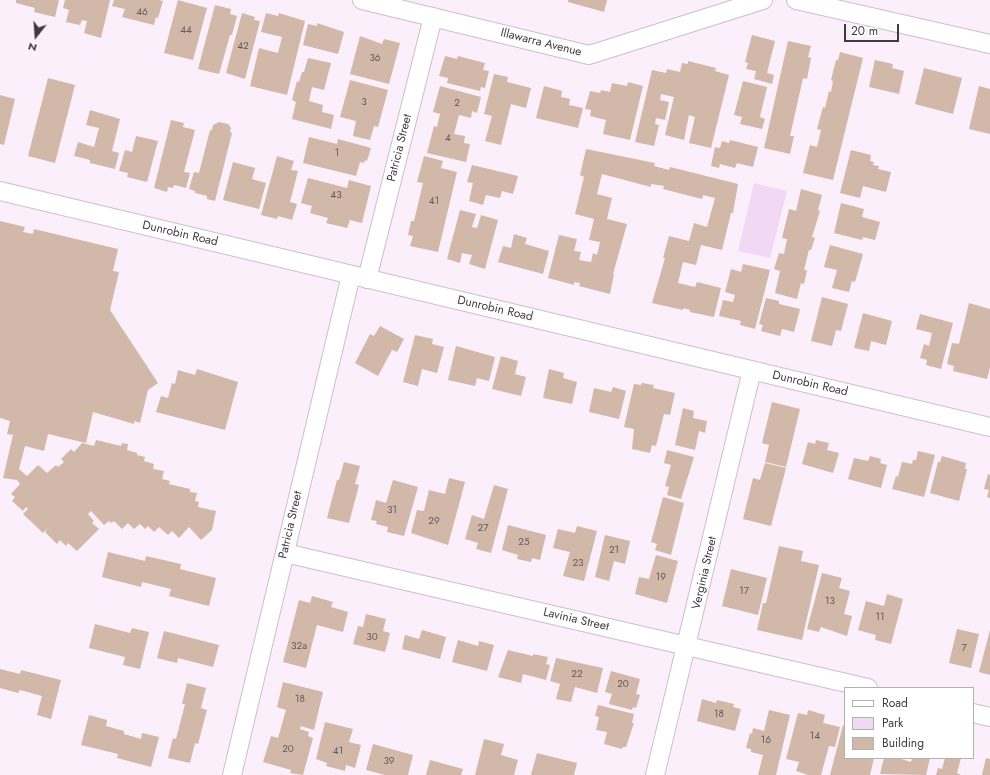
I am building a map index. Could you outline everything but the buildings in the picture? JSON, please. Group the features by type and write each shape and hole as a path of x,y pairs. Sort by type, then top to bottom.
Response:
{"street":[{"name":"Illawarra Avenue","path":"362,0 589,55 763,0"},
{"path":"796,0 990,44"},
{"name":"Patricia Street","path":"232,775 285,553 359,277 433,17"},
{"name":"Dunrobin Road","path":"0,191 990,427"},
{"name":"Verginia Street","path":"655,775 752,370"},
{"name":"Lavinia Street","path":"285,553 864,687"},
{"path":"974,713 990,717"}],"green space":[{"path":"754,183 787,191 770,258 738,251"}]}
